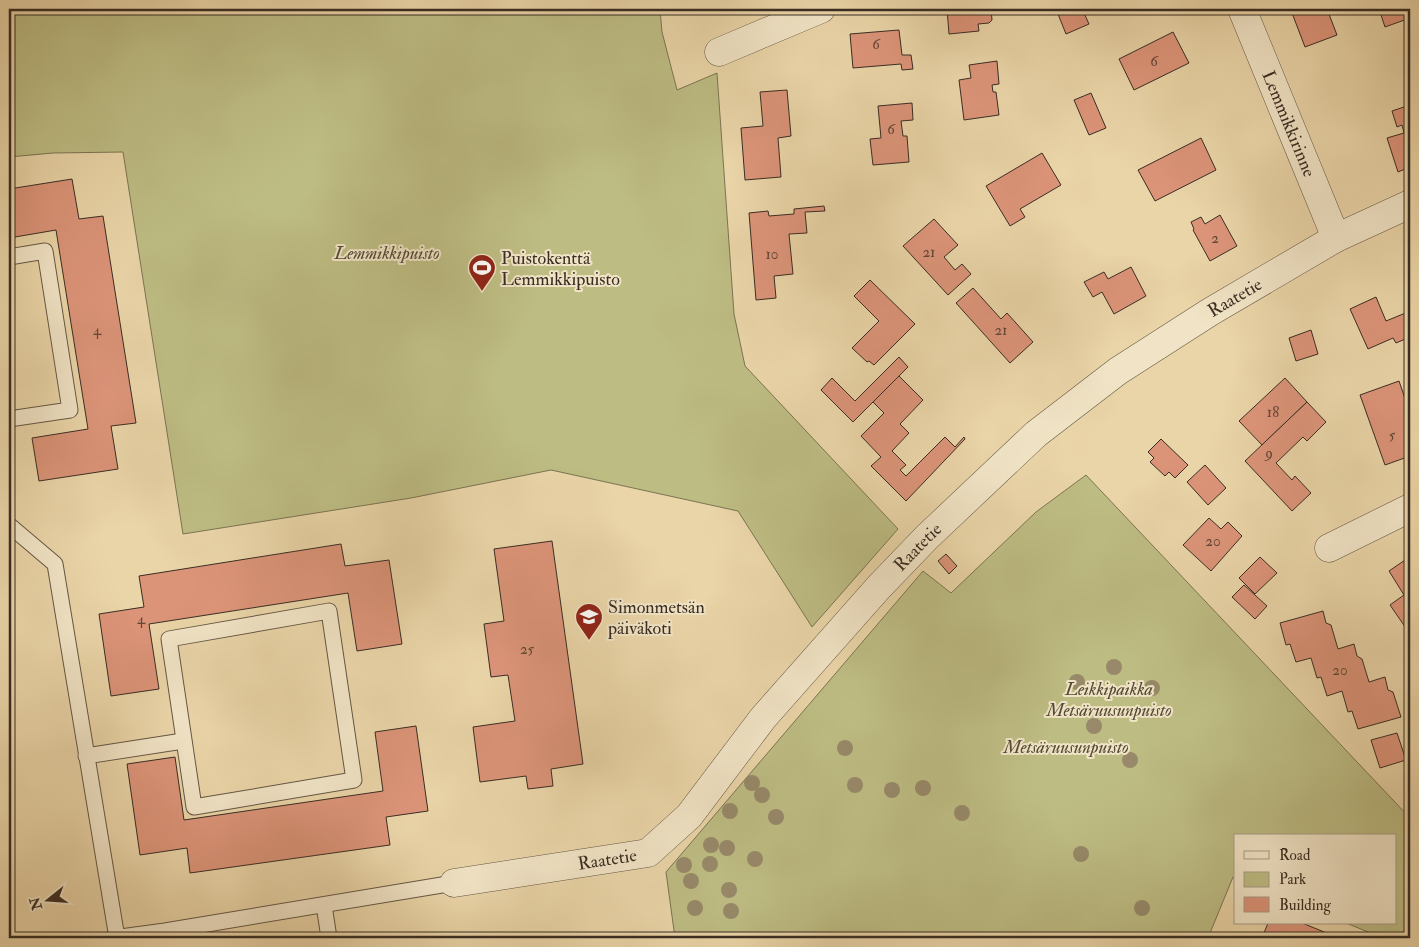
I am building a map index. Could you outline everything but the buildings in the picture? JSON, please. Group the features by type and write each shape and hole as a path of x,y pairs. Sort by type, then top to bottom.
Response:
{"street":[{"path":"719,52 821,9"},
{"name":"Lemmikkirinne","path":"1242,9 1336,238"},
{"name":"Raatetie","path":"454,883 648,853 689,816 762,718 878,588 927,537 1036,434 1118,371 1210,312 1336,238 1410,204"},
{"path":"1329,548 1410,508"}],"lane":[{"path":"9,257 45,251 70,410 9,419"},
{"path":"9,525 55,564 115,938 165,935 454,883"},
{"path":"328,611 354,780 194,807 184,741 169,639 328,611"},
{"path":"86,756 184,741"},
{"path":"324,905 329,938"}],"green space":[{"name":"Lemmikkipuisto","path":"9,9 660,9 662,32 677,90 717,73 734,314 745,366 898,529 812,627 738,511 551,470 411,498 183,534 123,152 53,153 9,157"},
{"name":"Metsäruusunpuisto","path":"1086,475 1410,818 1410,938 1383,938 1348,924 1396,924 1396,834 1234,834 1234,878 1208,938 675,938 666,872 923,571 951,593 1036,512"}],"place":[{"name":"Puistokenttä Lemmikkipuisto","path":"482,292"},
{"name":"Simonmetsän päiväkoti","path":"589,641"}],"park label":[{"name":"Leikkipaikka Metsäruusunpuisto","path":"1109,700"}]}
